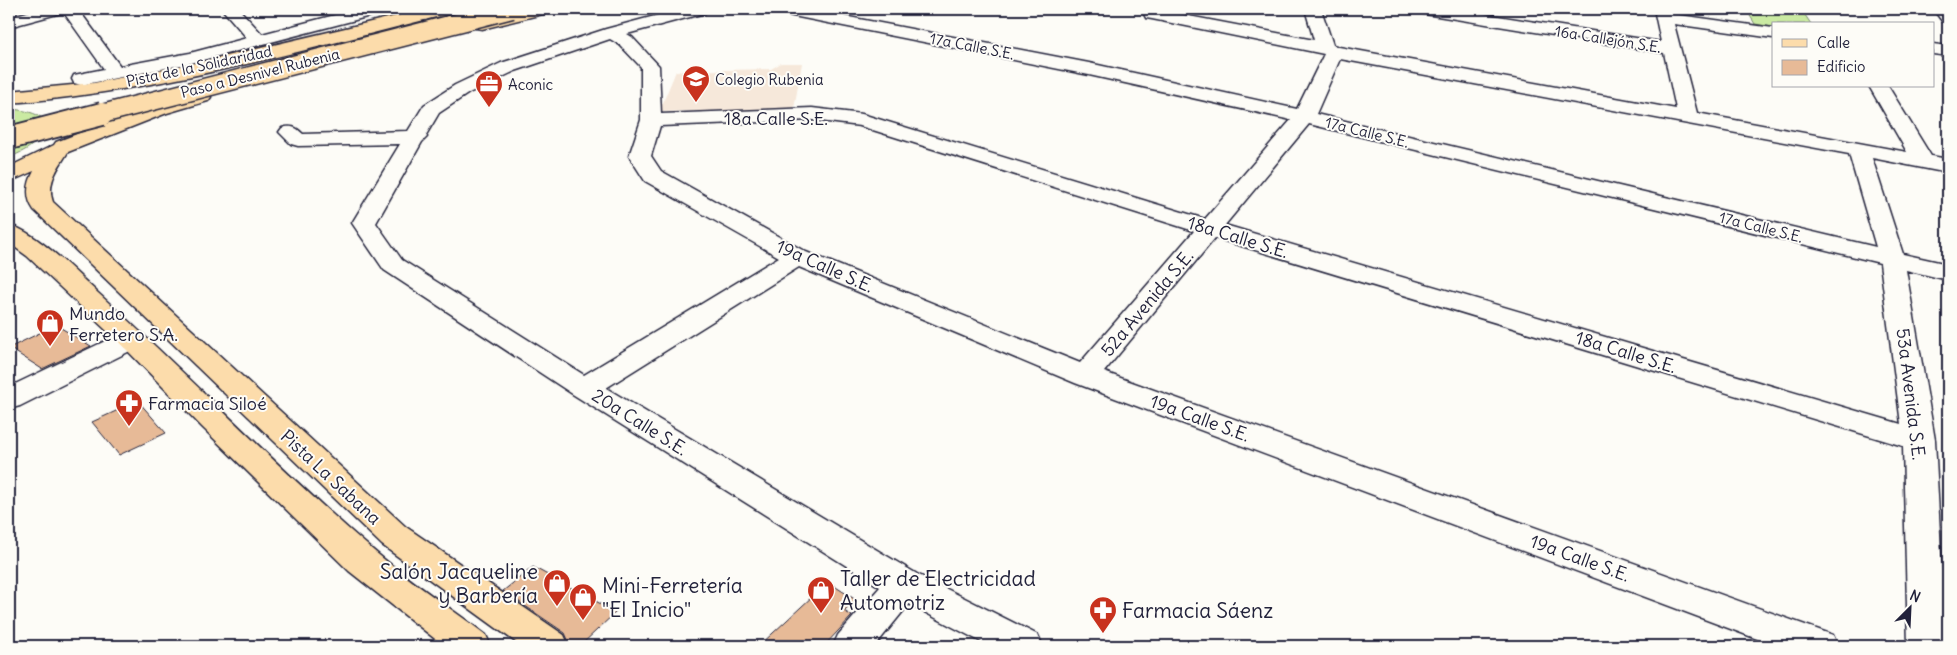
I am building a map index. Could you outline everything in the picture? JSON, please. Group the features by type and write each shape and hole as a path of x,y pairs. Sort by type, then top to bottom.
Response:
{"main road":[{"name":"Pista de la Solidaridad","path":"9,97 94,89 205,67 417,12 446,9"},
{"name":"Paso a Desnivel Rubenia","path":"9,127 474,9"},
{"name":"Paso a Desnivel Rubenia","path":"9,138 512,9"},
{"name":"Pista de la Solidaridad","path":"9,175 61,149 124,122 188,100 541,9"},
{"path":"9,97 49,98 66,101 82,109 86,117 84,126 77,136 61,149"},
{"name":"Pista La Sabana","path":"61,149 42,177 38,193 42,205 394,536 550,646"},
{"path":"9,232 36,251 132,339 220,427 362,560 472,646"}],"street":[{"path":"9,22 55,9"},
{"path":"70,9 116,73"},
{"path":"230,9 258,40"},
{"path":"81,79 191,58 376,9"},
{"path":"289,132 298,140 416,137 431,109 462,89 508,67 612,33 699,9"},
{"name":"17a Calle S.E.","path":"783,9 1089,69 1304,117 1948,272"},
{"path":"1313,9 1329,50"},
{"name":"16a Callejón S.E.","path":"1425,9 1672,50"},
{"path":"1941,9 1948,17"},
{"path":"1152,14 1329,50 1948,166"},
{"path":"1688,117 1664,14 1772,33"},
{"path":"612,33 626,41 650,66 651,120"},
{"path":"1934,49 1948,51"},
{"name":"52a Avenida S.E.","path":"1084,376 1304,117 1329,50"},
{"path":"1879,88 1923,161"},
{"name":"18a Calle S.E.","path":"651,120 812,114 862,120 1210,228 1920,440"},
{"name":"19a Calle S.E.","path":"651,120 640,156 654,176 797,257 1084,376 1819,646"},
{"name":"20a Calle S.E.","path":"416,137 364,223 393,265 584,388 904,584 1024,646"},
{"name":"53a Avenida S.E.","path":"1858,148 1892,259 1920,440 1927,646"},
{"path":"584,388 797,257"},
{"path":"9,399 132,339"},
{"path":"852,646 904,584"}],"shaded area":[{"path":"781,63 802,63 794,109 659,112 676,71 771,69"}],"green space":[{"path":"1746,9 1801,9 1810,22 1772,22 1772,27 1755,24"},
{"path":"9,109 29,112 47,121 33,144 9,158"}],"building":[{"name":"Mundo Ferretero S.A.","path":"56,325 91,346 42,369 9,348"},
{"name":"Farmacia Siloé","path":"138,401 166,433 119,455 92,422"},
{"path":"533,567 616,612 580,646 576,646 569,642 565,633 503,591"},
{"name":"Taller de Electricidad Automotriz","path":"828,582 856,600 844,611 852,616 824,646 759,646"}],"place":[{"name":"Colegio Rubenia","path":"696,103"},
{"name":"Aconic","path":"489,108"},
{"name":"Mundo Ferretero S.A.","path":"50,347"},
{"name":"Farmacia Siloé","path":"129,427"},
{"name":"Salón Jacqueline y Barbería","path":"557,607"},
{"name":"Taller de Electricidad Automotriz","path":"821,614"},
{"name":"Mini-Ferretería \"El Inicio\"","path":"583,621"},
{"name":"Farmacia Sáenz","path":"1103,634"}]}
